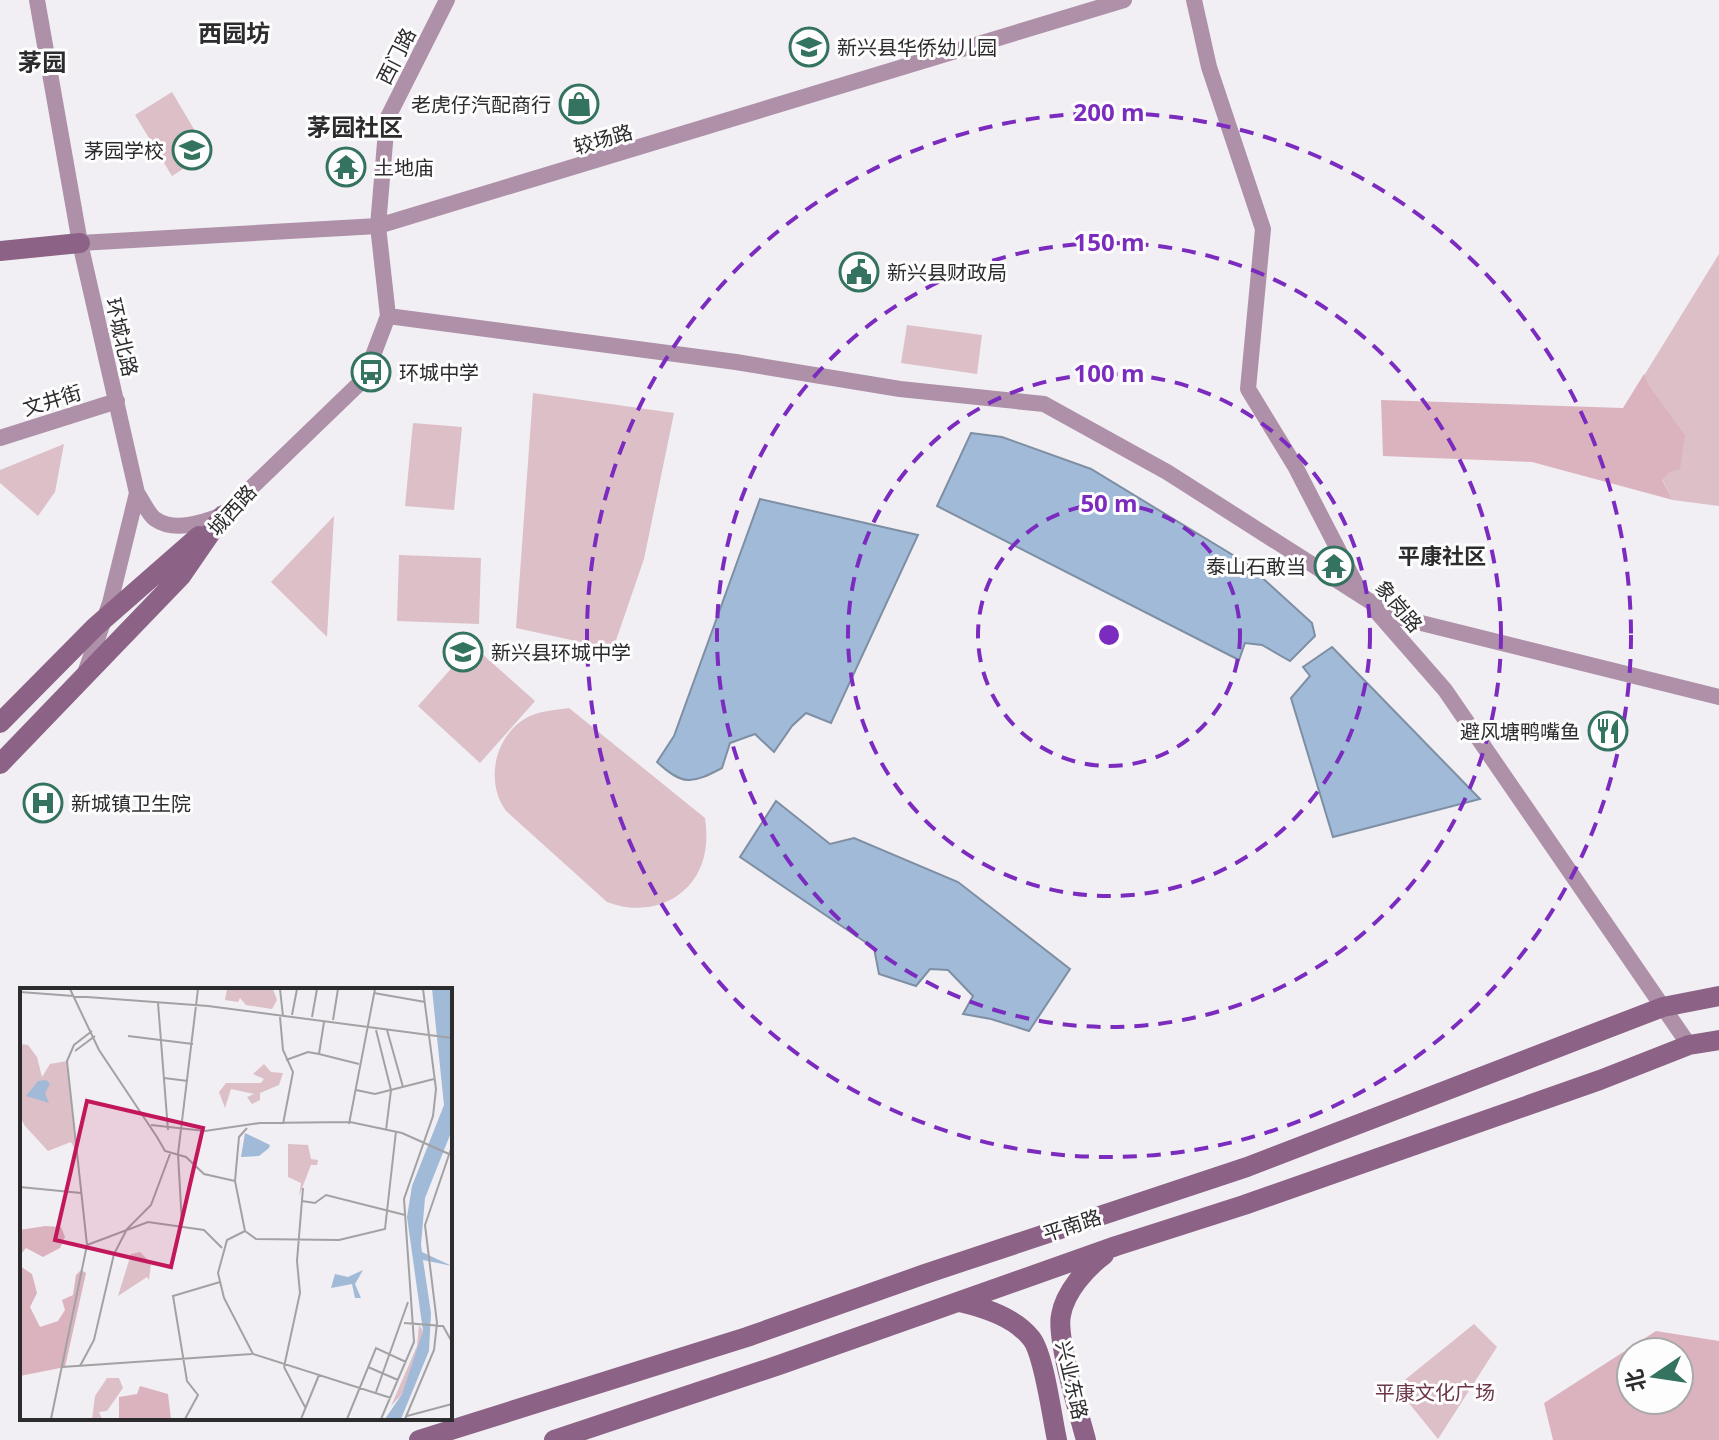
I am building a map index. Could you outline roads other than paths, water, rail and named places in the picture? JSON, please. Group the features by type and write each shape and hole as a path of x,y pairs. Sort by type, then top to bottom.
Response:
{"main road":[{"path":"0,251 80,243"},
{"path":"0,723 95,627 223,515"},
{"name":"城西路","path":"0,764 181,576 223,515"},
{"name":"平南路","path":"419,1440 747,1337 1247,1167 1663,1007 1719,996"},
{"name":"平南路","path":"554,1440 1116,1246 1244,1205 1600,1080 1689,1045 1719,1040"},
{"name":"兴业东路","path":"1086,1440 1061,1338 1061,1315 1087,1267 1116,1246"},
{"name":"兴业东路","path":"960,1302 999,1315 1032,1339 1039,1356 1057,1440"}],"street":[{"name":"环城北路","path":"37,0 80,243 137,493 110,603 83,677"},
{"name":"西门路","path":"378,226 387,119 447,0"},
{"name":"较场路","path":"80,243 378,226 1124,0"},
{"name":"象岗路","path":"1194,0 1209,67 1263,229 1248,389 1295,466 1361,595 1445,690 1689,1045"},
{"name":"城西路","path":"223,515 364,379 388,316 378,226"},
{"path":"388,316 736,362 900,389 1044,404 1167,472 1393,616 1719,697"},
{"name":"文井街","path":"0,438 117,401"},
{"path":"137,493 155,519 181,527 223,515"}],"water":[{"path":"971,433 1002,437 1091,469 1246,563 1312,623 1315,636 1290,661 1262,645 1245,643 1239,660 937,506"},
{"path":"760,499 918,535 831,723 806,713 792,726 774,752 755,734 730,743 722,768 703,777 681,779 657,762 674,736"},
{"path":"1332,647 1480,799 1333,837 1291,698 1310,676 1303,667"},
{"path":"776,801 830,844 854,838 958,882 1070,969 1029,1031 963,1014 973,996 948,970 930,969 916,986 879,974 874,948 740,857"}],"place":[{"name":"新兴县华侨幼儿园","path":"809,47"},
{"name":"老虎仔汽配商行","path":"579,104"},
{"name":"茅园学校","path":"192,150"},
{"name":"土地庙","path":"346,167"},
{"name":"新兴县财政局","path":"859,272"},
{"name":"环城中学","path":"371,372"},
{"name":"泰山石敢当","path":"1334,566"},
{"name":"新兴县环城中学","path":"463,652"},
{"name":"避风塘鸭嘴鱼","path":"1608,731"},
{"name":"新城镇卫生院","path":"43,803"}],"district":[{"name":"西园坊","path":"234,32"},
{"name":"茅园","path":"42,61"},
{"name":"茅园社区","path":"355,126"},
{"name":"平康社区","path":"1442,555"}],"park label":[{"name":"平康文化广场","path":"1435,1392"}]}
